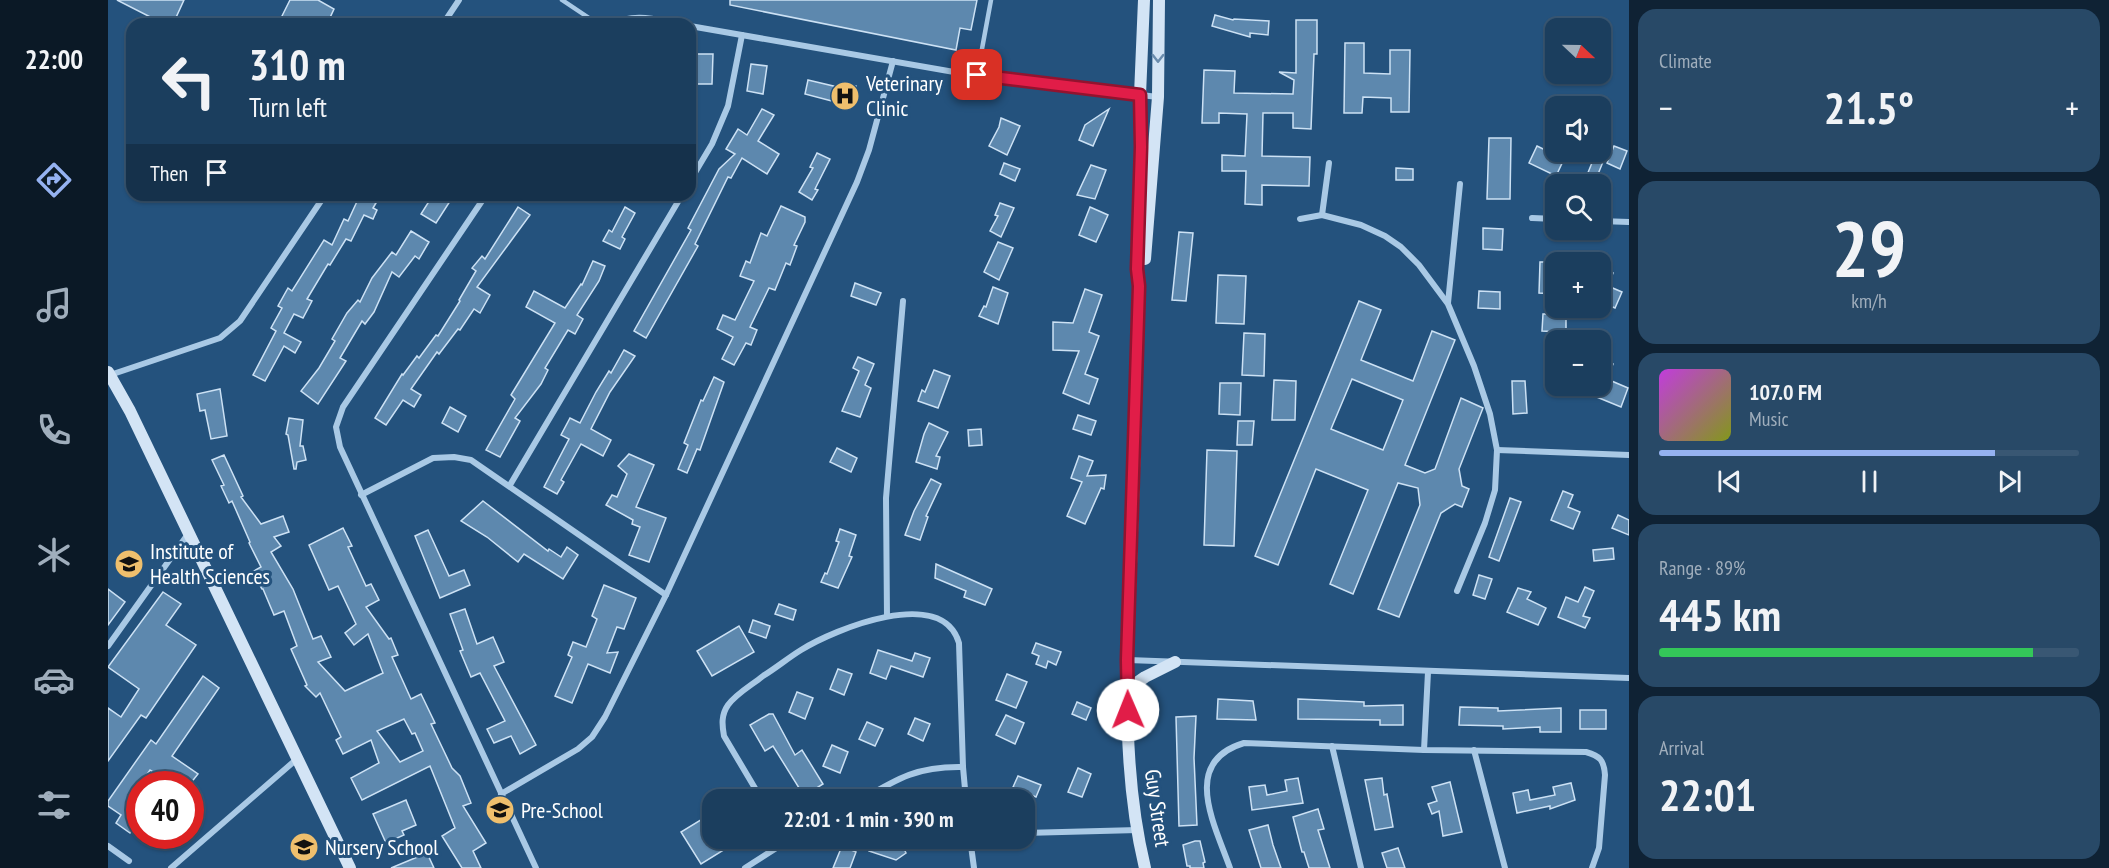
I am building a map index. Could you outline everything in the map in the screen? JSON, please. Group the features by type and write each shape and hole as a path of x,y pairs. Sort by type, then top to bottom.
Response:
{"street":[{"path":"447,18 459,0"},
{"name":"Guy Street","path":"1144,0 1140,95 1141,147 1137,269 1139,286 1127,660 1129,751 1145,868"},
{"name":"Guy Street","path":"1139,286 1145,269 1158,97 1159,0"},
{"path":"624,18 639,16 650,18"},
{"path":"696,27 977,75 1158,97"},
{"path":"696,171 712,144 728,106 742,35"},
{"path":"501,794 578,750 592,737 605,717 666,595 857,182 869,150 893,61"},
{"path":"1322,215 1329,163"},
{"path":"1448,304 1460,184"},
{"path":"320,201 240,321 220,338 109,373 298,757 350,868"},
{"path":"482,201 343,407 336,427 340,447 361,495 536,868"},
{"path":"510,485 678,201"},
{"path":"1300,219 1322,215 1361,225 1385,236 1401,247 1419,265 1448,304 1490,414 1497,450 1495,490 1485,523 1457,591"},
{"path":"1532,218 1545,219"},
{"path":"1611,221 1629,222"},
{"path":"887,616 886,498 903,301"},
{"path":"1497,450 1629,455"},
{"path":"361,495 433,458 454,457 471,460 666,595"},
{"path":"108,646 188,534"},
{"path":"755,789 724,736 723,716 728,705 738,695 800,650 850,627 887,616 921,615 947,622 956,632 959,643 965,789"},
{"path":"1127,660 1629,678"},
{"path":"1128,689 1145,677 1175,662"},
{"path":"1424,750 1428,672"},
{"path":"1230,868 1208,803 1206,784 1209,768 1215,760 1234,746 1244,743 1424,750 1586,752 1601,758 1605,775 1599,848 1592,868"},
{"path":"1332,746 1361,868"},
{"path":"1474,750 1505,868"},
{"path":"171,868 298,757"},
{"path":"880,789 913,772 963,767"},
{"path":"1035,833 1138,830"},
{"path":"108,846 129,861"},
{"path":"744,868 774,849"},
{"path":"971,849 974,868"}],"lane":[{"path":"562,0 589,18"},
{"path":"977,75 991,0"}],"building":[{"path":"117,0 184,0 176,18 152,18"},
{"path":"290,0 318,0 334,9 330,18 281,18"},
{"path":"730,0 977,0 971,30 960,28 956,50 730,5"},
{"path":"1215,15 1233,20 1269,21 1268,35 1250,33 1250,37 1212,26"},
{"path":"1296,20 1317,20 1317,54 1314,54 1311,129 1293,128 1293,113 1263,113 1262,156 1310,157 1309,186 1262,185 1262,205 1245,204 1246,171 1222,171 1222,155 1245,156 1247,114 1219,113 1219,123 1202,123 1204,70 1235,71 1234,93 1293,94 1294,80 1279,72 1296,73"},
{"path":"1345,43 1364,43 1364,73 1390,74 1390,50 1410,50 1409,112 1391,112 1391,98 1363,97 1362,113 1344,113"},
{"path":"696,54 713,54 712,84 696,84"},
{"path":"751,64 767,66 763,94 747,91"},
{"path":"808,80 842,88 843,83 856,86 851,106 805,94"},
{"path":"762,109 774,115 758,141 779,154 767,174 742,158 731,178 728,177 695,244 698,246 646,338 634,331 691,230 688,228 719,169 735,154 726,149 738,129 747,135"},
{"path":"1109,109 1093,146 1079,140 1085,125"},
{"path":"1001,118 1020,126 1007,155 989,146"},
{"path":"1489,138 1511,138 1510,199 1487,199"},
{"path":"1537,146 1545,150 1545,162 1563,162 1557,174 1552,174 1529,163"},
{"path":"1614,146 1627,151 1620,169 1607,163 1611,162"},
{"path":"817,153 830,159 812,200 799,192 813,168 810,167"},
{"path":"1592,162 1603,162 1598,174 1587,174"},
{"path":"1004,163 1020,169 1015,181 1000,174"},
{"path":"1091,165 1106,170 1095,199 1077,195"},
{"path":"1396,168 1413,169 1413,180 1396,180"},
{"path":"357,201 376,203 373,208 377,210 373,219 364,215 351,241 346,239 330,265 328,264 307,299 312,301 303,318 294,314 284,333 301,342 295,353 284,346 265,381 253,375 276,331 271,328 282,308 278,306 288,288 292,291 324,240 332,245 344,219 348,221"},
{"path":"429,201 450,201 436,223 421,214"},
{"path":"1000,203 1014,208 1001,237 990,231 998,216 995,215"},
{"path":"781,206 805,217 805,222 794,245 797,246 790,265 786,263 775,290 769,288 750,327 757,330 751,345 746,343 734,365 722,359 733,337 717,329 723,315 735,320 754,281 740,276 746,261 750,263 761,233 767,236"},
{"path":"518,207 530,215 477,287 490,295 480,313 474,309 460,330 458,329 439,354 437,352 411,389 421,395 414,407 403,400 386,425 375,418 402,374 417,356 419,358 436,335 438,336 476,271 472,268 482,256 485,259"},
{"path":"625,207 635,213 622,237 625,239 620,249 603,241 609,230 612,232"},
{"path":"1090,207 1108,215 1096,242 1079,235"},
{"path":"1483,228 1503,229 1502,250 1483,249"},
{"path":"411,231 429,242 419,259 415,256 399,277 392,272 374,312 365,324 362,321 340,358 346,361 318,404 301,391 319,368 335,341 332,339 347,313 358,300 360,302 372,278 392,252 396,255"},
{"path":"1179,232 1193,233 1186,301 1172,300"},
{"path":"998,242 1013,248 999,280 984,272"},
{"path":"593,261 605,266 599,281 577,315 583,319 575,334 568,330 545,368 548,370 541,384 515,418 520,421 500,457 486,450 515,399 511,395 555,323 526,307 534,291 565,308 582,285"},
{"path":"1540,262 1545,262 1545,293 1539,293"},
{"path":"1218,275 1246,276 1244,324 1216,323"},
{"path":"855,283 881,293 876,305 851,296"},
{"path":"993,287 1008,293 998,324 979,316 984,306 986,307"},
{"path":"1611,287 1622,292 1615,308 1611,306"},
{"path":"1085,289 1102,295 1089,332 1099,336 1085,374 1098,379 1089,404 1063,393 1079,351 1053,350 1053,322 1073,323"},
{"path":"1479,291 1500,292 1500,309 1478,308"},
{"path":"1359,301 1381,310 1361,360 1413,381 1432,331 1455,340 1405,465 1425,473 1435,469 1461,398 1483,408 1459,469 1462,486 1469,489 1462,507 1455,504 1441,513 1399,617 1378,609 1420,505 1418,488 1398,483 1353,594 1330,584 1368,490 1316,469 1278,565 1255,556","holes":["1352,379 1403,400 1383,450 1331,429"]},
{"path":"1543,314 1545,318 1566,318 1566,330 1542,331"},
{"path":"1244,333 1265,334 1264,376 1242,375"},
{"path":"624,350 635,356 610,392 591,429 611,440 603,456 581,444 561,480 564,482 557,494 544,487 569,439 561,435 570,418 580,423 596,392 609,371 611,373"},
{"path":"858,357 874,364 865,385 871,388 860,417 842,411 859,371 853,368"},
{"path":"934,370 950,376 938,408 918,401 922,390 925,392"},
{"path":"714,377 724,382 700,450 697,449 687,473 678,469 688,445 684,443 701,400 703,401"},
{"path":"1274,380 1296,381 1295,420 1272,420"},
{"path":"1512,381 1525,381 1527,413 1513,414"},
{"path":"1611,381 1628,388 1621,407 1594,396 1611,396"},
{"path":"1220,383 1241,383 1240,415 1219,414"},
{"path":"220,389 227,436 211,439 205,410 200,411 197,394"},
{"path":"450,407 466,416 458,432 442,423"},
{"path":"1078,415 1096,421 1091,435 1073,429"},
{"path":"289,418 303,420 300,446 303,446 306,460 297,462 296,469 294,469 286,434"},
{"path":"1238,421 1254,421 1252,445 1237,445"},
{"path":"929,423 948,432 936,456 940,457 937,469 916,462"},
{"path":"981,429 982,445 969,446 968,430"},
{"path":"837,448 857,458 851,472 830,462"},
{"path":"1207,450 1237,451 1234,546 1204,545"},
{"path":"629,454 654,465 636,507 666,518 649,562 629,555 640,527 632,524 633,520 606,505 612,495 617,497 627,474 618,466"},
{"path":"224,455 243,496 241,497 261,524 283,516 289,532 274,537 281,546 271,552 293,589 313,639 321,636 331,657 318,662 345,691 383,673 368,634 354,645 345,633 356,624 338,586 329,590 309,545 343,528 352,546 348,547 366,586 371,584 379,600 366,607 389,639 391,638 398,655 392,657 411,699 421,694 435,723 431,724 452,768 460,776 471,803 463,806 486,843 473,851 481,868 462,868 442,836 455,828 430,766 362,800 351,778 379,763 371,740 343,754 336,740 341,737 320,693 316,697 305,686 307,685 291,649 297,646 284,611 274,615 263,589 252,572 261,567 232,501 229,503 221,486 224,485 212,460","holes":["404,719 412,734 415,733 423,751 400,762 377,731"]},
{"path":"1079,456 1093,461 1087,476 1106,475 1104,489 1101,488 1085,524 1067,516 1082,482 1071,478"},
{"path":"931,479 941,484 926,516 928,517 920,540 905,535 914,511"},
{"path":"1563,491 1573,495 1568,507 1580,512 1573,529 1551,520"},
{"path":"1510,498 1521,502 1499,561 1489,557"},
{"path":"483,501 548,551 549,549 561,557 567,547 578,555 563,579 524,554 518,562 487,537 461,521"},
{"path":"1618,515 1629,520 1629,535 1612,528"},
{"path":"840,529 856,535 849,556 852,557 838,588 821,582 825,573 827,574 839,542 836,541"},
{"path":"428,530 449,576 464,570 470,585 440,598 415,536"},
{"path":"1613,548 1614,559 1594,561 1593,550"},
{"path":"936,564 992,589 985,605 964,597 966,591 935,578"},
{"path":"1479,575 1492,579 1485,599 1473,595"},
{"path":"604,585 636,598 624,629 617,627 607,653 618,652 610,673 588,664 572,703 555,696 572,657 568,655 573,642 586,647 597,619 592,616"},
{"path":"1585,587 1594,591 1583,616 1590,618 1585,628 1558,617 1566,597 1578,602"},
{"path":"1518,588 1531,592 1527,599 1546,608 1538,625 1507,612"},
{"path":"108,589 125,602 108,625"},
{"path":"163,592 181,604 166,625 196,645 146,718 141,715 108,761 108,708 121,717 139,689 108,667"},
{"path":"779,604 796,610 793,620 775,614"},
{"path":"465,609 477,644 493,637 504,662 494,666 536,745 520,754 511,736 494,743 487,729 505,721 480,673 471,677 460,651 463,650 450,614"},
{"path":"753,620 770,626 766,638 749,632"},
{"path":"739,626 754,652 712,676 697,651"},
{"path":"1036,643 1061,652 1056,665 1048,661 1046,668 1036,664 1039,656 1032,653"},
{"path":"878,650 912,661 915,653 930,658 923,677 891,666 886,679 870,673"},
{"path":"838,669 852,674 844,695 830,689"},
{"path":"1007,674 1027,682 1016,708 996,700"},
{"path":"203,676 219,688 172,756 194,771 129,771 151,740 156,744"},
{"path":"797,692 813,698 805,719 789,712"},
{"path":"1218,699 1253,701 1256,720 1217,719"},
{"path":"1298,699 1364,702 1364,706 1403,705 1403,725 1380,725 1380,720 1298,719"},
{"path":"1077,702 1091,708 1086,720 1072,714"},
{"path":"1460,707 1498,708 1498,711 1561,708 1561,732 1540,732 1540,727 1503,729 1503,726 1459,725"},
{"path":"1580,710 1606,710 1606,729 1580,729"},
{"path":"773,714 795,755 802,750 823,784 815,789 800,789 773,746 765,751 750,725"},
{"path":"1006,715 1024,723 1015,744 996,735"},
{"path":"1196,716 1194,758 1197,825 1179,826 1176,717"},
{"path":"915,718 930,724 923,741 908,734"},
{"path":"867,722 883,729 875,746 859,739"},
{"path":"832,745 848,752 840,773 823,766"},
{"path":"1078,768 1091,774 1082,797 1068,792"},
{"path":"126,775 126,830 116,823 121,815 108,806 108,801"},
{"path":"1018,776 1041,785 1036,797 1035,789 1013,787"},
{"path":"1298,778 1303,803 1252,810 1249,787 1265,785 1267,795 1287,791 1285,780"},
{"path":"1382,778 1393,827 1375,830 1365,780"},
{"path":"1450,782 1462,832 1443,836 1439,811 1432,814 1428,804 1437,801 1432,787"},
{"path":"1571,783 1575,800 1550,809 1550,806 1517,813 1513,793 1528,790 1530,800 1555,795 1553,787"},
{"path":"406,800 416,825 402,831 404,835 386,843 373,814"},
{"path":"1318,809 1324,829 1318,830 1330,868 1309,868 1304,852 1302,852 1293,817"},
{"path":"702,819 702,849 725,849 701,864 681,832"},
{"path":"1268,825 1281,868 1261,868 1249,830"},
{"path":"1200,841 1205,862 1203,863 1204,868 1187,866 1183,845"},
{"path":"1398,848 1405,868 1387,868 1382,853"},
{"path":"841,849 856,852 850,868 833,868"},
{"path":"870,849 904,849 906,853 896,860 869,851"},
{"path":"427,853 434,868 391,868"}],"place":[{"name":"Veterinary Clinic","path":"845,96"},
{"name":"Institute of Health Sciences","path":"129,564"},
{"name":"Pre-School","path":"500,810"},
{"name":"Nursery School","path":"304,847"}],"route":[{"path":"977,75 1140,95 1141,147 1137,269 1139,286 1127,660 1128,710"}]}
